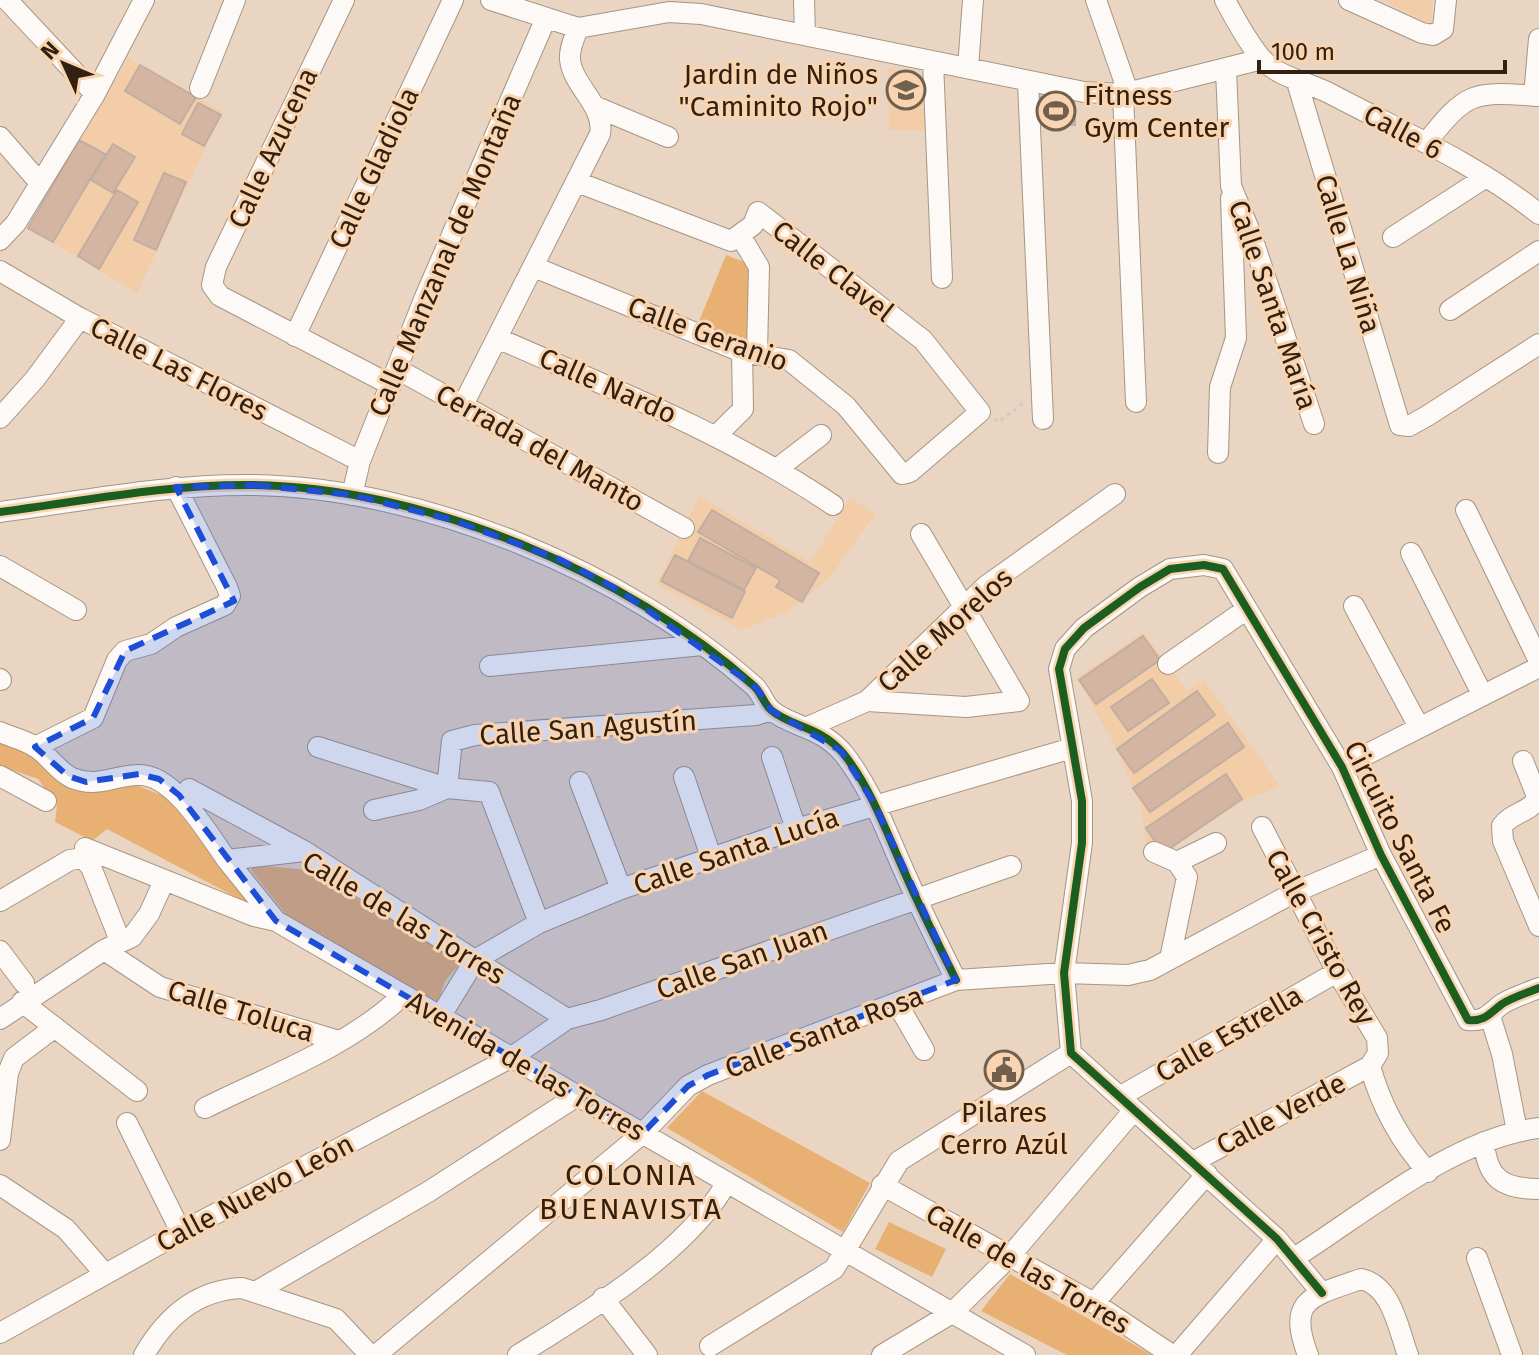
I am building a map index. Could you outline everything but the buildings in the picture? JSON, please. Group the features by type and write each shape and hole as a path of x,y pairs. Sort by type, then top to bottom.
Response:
{"street":[{"path":"7,0 95,94"},
{"path":"0,240 16,223 95,94 144,0"},
{"path":"200,88 235,0"},
{"name":"Calle Azucena","path":"220,296 212,285 216,267 344,0"},
{"name":"Calle Gladiola","path":"295,336 453,0"},
{"path":"491,0 578,28 700,7 805,34 1028,83 1126,93 1262,59 1225,0"},
{"path":"804,0 805,34"},
{"path":"968,68 973,0"},
{"path":"1096,0 1126,93 1136,402"},
{"path":"1349,0 1433,35 1443,29 1446,0"},
{"name":"Calle Manzanal de Montaña","path":"352,495 360,461 394,377 546,18"},
{"path":"463,405 600,134 602,124 572,68 569,54 578,28"},
{"path":"1426,143 1452,110 1468,97 1490,94 1537,96 1539,39"},
{"name":"Calle 6","path":"1262,59 1297,82 1320,89 1426,143 1486,177 1539,214"},
{"path":"933,62 942,278"},
{"name":"Calle Santa María","path":"1218,453 1220,387 1236,338 1226,70"},
{"name":"Calle La Niña","path":"1297,82 1400,425 1409,426 1427,416 1539,344"},
{"path":"1028,83 1043,419"},
{"path":"594,106 668,137"},
{"path":"0,137 39,182"},
{"path":"1393,237 1486,177"},
{"name":"Calle Clavel","path":"577,182 731,241 741,237 753,225 758,212 923,340 980,412"},
{"name":"Calle Santa María","path":"1231,186 1251,234 1314,424"},
{"path":"718,434 743,409 759,267 741,237"},
{"path":"1450,310 1539,251"},
{"name":"Calle Geranio","path":"534,267 749,352 789,360 846,406 902,474 910,472 980,412"},
{"name":"Calle Las Flores","path":"0,271 80,318 360,461"},
{"name":"Cerrada del Manto","path":"220,296 295,336 463,405 684,528"},
{"path":"0,418 80,318"},
{"name":"Calle Nardo","path":"497,338 718,434 778,468 833,505"},
{"path":"778,468 821,435"},
{"path":"0,512 176,487 255,485 352,495 452,520 559,559 619,590 702,645 757,688 771,710 808,727 841,751 875,805 956,980"},
{"path":"35,747 93,718 117,660 125,651 151,644 176,627 225,605 230,596 176,487"},
{"name":"Calle Morelos","path":"808,727 867,701 986,586 1115,494"},
{"path":"1342,767 1539,664 1466,510"},
{"path":"867,701 966,707 1019,701 967,606 921,534"},
{"path":"1411,553 1482,694"},
{"name":"Circuito Santa Fe","path":"1072,748 1059,669 1065,649 1084,628 1170,569 1204,565 1223,569 1342,767 1381,855 1468,1020 1478,1021 1490,1016"},
{"path":"0,566 76,610"},
{"path":"1354,606 1419,727"},
{"path":"1168,664 1247,609"},
{"path":"490,666 702,645"},
{"name":"Calle San Agustín","path":"539,923 489,792 447,788 452,741 756,715 771,710"},
{"path":"0,732 35,747 68,776 86,782 102,784 139,774 159,779 179,795 227,860"},
{"path":"318,747 447,788"},
{"path":"1072,748 1082,801 1082,843 1064,973 1071,1053 1277,1239 1322,1293"},
{"name":"Calle Santa Lucía","path":"440,1017 475,960 539,923 621,889 796,829 1072,748"},
{"path":"772,757 796,829"},
{"path":"1523,761 1538,799 1531,809 1507,819 1502,826 1503,841 1539,926"},
{"path":"0,777 46,801"},
{"path":"684,777 711,857"},
{"path":"580,782 621,889"},
{"path":"374,810 419,800 447,788"},
{"path":"189,789 304,851"},
{"name":"Calle Cristo Rey","path":"1262,827 1337,972 1377,1038 1378,1053 1370,1066 1391,1121 1428,1172"},
{"path":"1177,862 1216,843"},
{"name":"Calle de las Torres","path":"227,860 304,851 567,1019"},
{"path":"1154,852 1177,862 1187,877 1170,959"},
{"path":"0,901 84,853 91,867 112,946"},
{"name":"Avenida de las Torres","path":"84,853 276,921 1025,1355"},
{"name":"Calle Santa Rosa","path":"373,1355 643,1133 688,1086 708,1075 898,1005 956,980 1064,973 1128,975 1170,959 1295,892 1381,855"},
{"name":"Avenida de las Torres","path":"227,860 276,921"},
{"path":"915,897 1011,866"},
{"path":"0,1019 23,993 132,937 164,881"},
{"name":"Calle San Juan","path":"512,1057 567,1019 601,1010 915,897"},
{"name":"Calle Toluca","path":"112,946 160,987 339,1041"},
{"path":"0,951 23,993 55,1027 137,1091"},
{"name":"Calle Estrella","path":"882,1355 952,1313 1010,1256 1128,1103 1337,972"},
{"path":"1517,1131 1502,1054 1490,1016 1503,1004 1539,988"},
{"path":"205,1108 339,1041 380,1016 402,996"},
{"path":"898,1005 924,1050"},
{"path":"0,1140 8,1073 14,1058 55,1027"},
{"path":"710,1346 834,1269 842,1251 899,1161 1071,1053"},
{"name":"Calle Nuevo León","path":"0,1333 181,1232 512,1057"},
{"name":"Calle Verde","path":"1094,1303 1200,1168 1370,1066"},
{"path":"257,1291 428,1192 577,1096"},
{"path":"127,1123 181,1232"},
{"path":"1294,1258 1428,1172 1484,1142 1517,1131 1539,1128"},
{"path":"1484,1142 1485,1160 1502,1184 1512,1189 1539,1189"},
{"path":"518,1355 666,1253 713,1208 727,1182"},
{"path":"0,1185 66,1229 105,1274"},
{"name":"Calle de las Torres","path":"882,1185 1094,1303 1174,1355"},
{"path":"1174,1355 1277,1239"},
{"path":"1477,1258 1512,1355"},
{"path":"1308,1355 1297,1327 1300,1312 1322,1293 1361,1279 1377,1286 1386,1296 1408,1355"},
{"path":"144,1355 177,1310 225,1289 257,1291 336,1319 373,1355"},
{"path":"603,1298 647,1355"}],"path":[{"path":"980,412 999,422 1042,388"}],"highlighted area":[{"path":"255,485 352,495 452,520 559,559 619,590 757,688 771,710 841,751 875,805 956,980 708,1075 688,1086 643,1133 276,921 179,795 159,779 139,774 86,782 68,776 35,747 93,718 125,651 234,601 176,487"}],"shaded area":[{"path":"1383,0 1433,0 1431,24"},
{"path":"128,58 222,112 137,293 28,228"},
{"name":"Jardin de Niños \"Caminito Rojo\"","path":"888,68 923,75 927,131 889,130"},
{"path":"726,255 757,267 752,345 698,324"},
{"path":"699,496 810,562 850,498 875,514 830,577 787,612 742,630 657,584"},
{"path":"1143,632 1187,690 1204,680 1280,786 1243,801 1163,853 1147,848 1141,806 1116,748 1077,678"},
{"path":"0,737 35,752 69,781 136,785 169,798 249,896 247,903 107,829 92,841 55,822 57,805 38,779 0,766"},
{"path":"254,865 308,870 462,961 445,981 438,1003 291,921 251,870"},
{"path":"702,1091 870,1183 843,1232 667,1128"},
{"path":"889,1222 946,1249 932,1277 875,1249"},
{"path":"1010,1274 1152,1355 1067,1355 981,1311"}],"cycle path":[{"path":"0,512 189,487 252,485 318,490 385,501 453,519 520,544 584,573 646,607 703,645 754,686 771,710 825,737 843,753 870,795 956,980"},
{"path":"1322,1293 1277,1239 1071,1053 1064,973 1082,843 1082,801 1059,669 1065,649 1084,628 1170,569 1204,565 1223,569 1342,767 1381,855 1468,1020 1483,1018 1506,1002 1539,988"}],"place":[{"name":"Jardin de Niños \"Caminito Rojo\"","path":"906,90"},
{"name":"Fitness Gym Center","path":"1056,111"},
{"name":"Pilares Cerro Azúl","path":"1004,1070"}],"district":[{"name":"COLONIA BUENAVISTA","path":"631,1192"}]}
